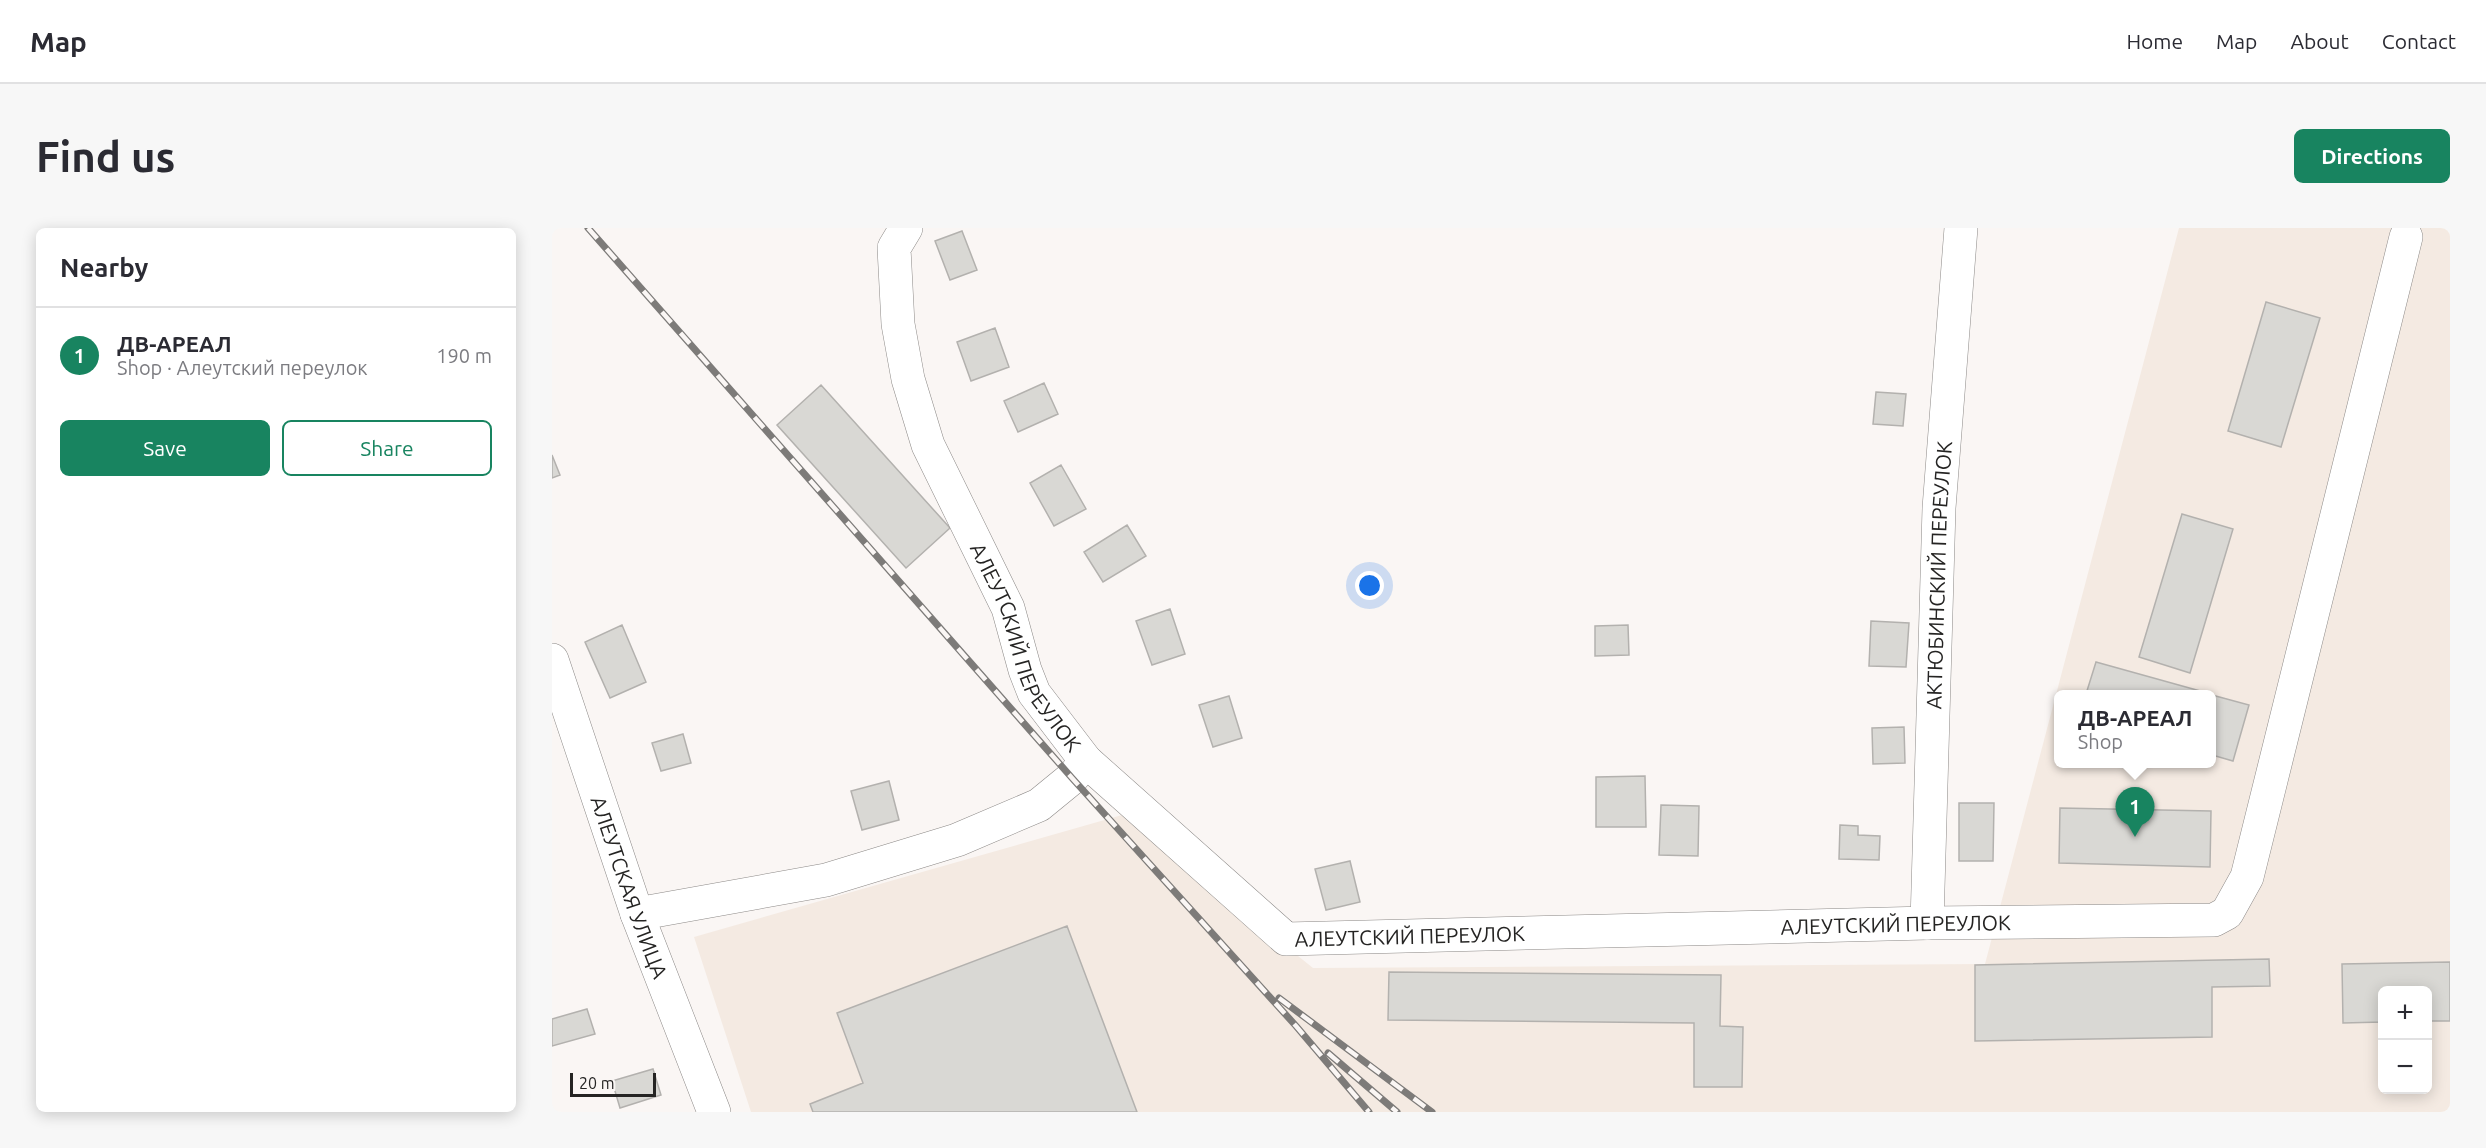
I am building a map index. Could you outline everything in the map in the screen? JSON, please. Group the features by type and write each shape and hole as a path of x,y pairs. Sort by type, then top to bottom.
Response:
{"street":[{"name":"АКТЮБИНСКИЙ ПЕРЕУЛОК","path":"1927,923 1939,508 1961,228"},
{"name":"АЛЕУТСКИЙ ПЕРЕУЛОК","path":"900,238 898,324 908,379 928,445 1008,608 1025,670 1035,693 1086,761 1286,939 1927,923 2214,921 2227,913 2247,877 2406,237"},
{"name":"АЛЕУТСКАЯ УЛИЦА","path":"552,660 637,914 714,1112"},
{"path":"637,914 826,880 957,840 1039,805 1072,778 1086,761"}],"shaded area":[{"path":"2179,228 2450,228 2450,1112 751,1112 694,937 1122,815 1313,968 1985,964 2054,702 2054,768 2216,768 2216,690 2057,690"}],"building":[{"path":"962,231 977,270 950,280 935,241"},
{"path":"2266,302 2320,318 2281,447 2228,431"},
{"path":"995,328 1009,367 971,381 957,342"},
{"path":"1044,383 1058,414 1018,432 1004,401"},
{"path":"821,385 950,528 906,568 777,425"},
{"path":"1876,392 1906,394 1903,426 1873,424"},
{"path":"552,455 560,475 552,478"},
{"path":"1061,465 1086,509 1054,526 1030,483"},
{"path":"2182,514 2233,529 2190,673 2139,657"},
{"path":"1127,525 1146,556 1103,582 1084,552"},
{"path":"1170,609 1185,654 1152,665 1136,621"},
{"path":"1871,621 1909,623 1906,667 1869,666"},
{"path":"622,625 646,682 610,698 585,642"},
{"path":"1628,625 1629,655 1595,656 1595,626"},
{"path":"2096,662 2197,690 2087,690"},
{"path":"1229,696 1242,738 1213,747 1199,705"},
{"path":"2216,696 2249,705 2233,761 2216,756"},
{"path":"1904,727 1905,763 1873,764 1872,728"},
{"path":"683,734 691,763 661,771 652,743"},
{"path":"1645,776 1646,827 1596,827 1596,777"},
{"path":"889,781 899,820 862,830 851,791"},
{"path":"1959,803 1994,803 1993,861 1959,861"},
{"path":"1661,805 1699,806 1698,856 1659,855"},
{"path":"2060,808 2211,811 2210,867 2059,863"},
{"path":"1840,825 1858,826 1858,835 1880,836 1879,860 1839,859"},
{"path":"1350,861 1360,902 1326,910 1315,869"},
{"path":"1067,926 1137,1112 813,1112 810,1104 863,1083 837,1013"},
{"path":"2269,959 2270,986 2212,987 2212,1037 1975,1041 1975,965"},
{"path":"2450,962 2450,1021 2432,1021 2432,986 2378,986 2378,1022 2343,1023 2342,964"},
{"path":"1389,972 1721,975 1720,1026 1743,1027 1742,1087 1694,1087 1694,1023 1388,1020"},
{"path":"587,1009 595,1034 552,1046 552,1019"},
{"path":"653,1069 661,1095 620,1108 612,1081"}],"railway":[{"path":"588,228 1072,778 1296,1026 1369,1112"},
{"path":"1279,998 1432,1112"},
{"path":"1328,1053 1397,1112"}],"place":[{"name":"ДВ-АРЕАЛ","path":"2135,837"}]}
